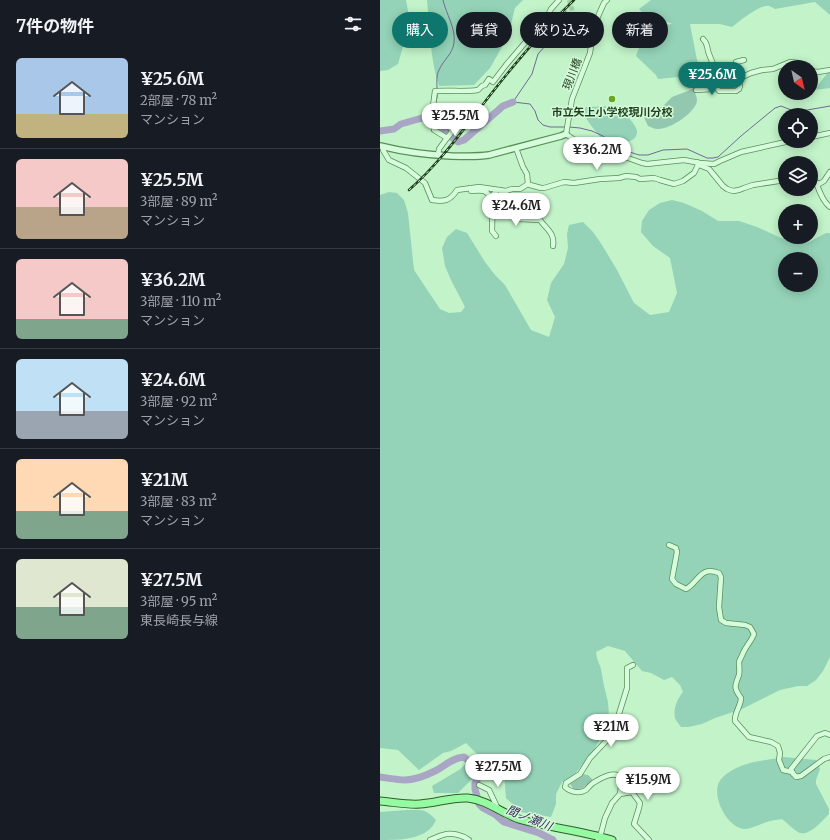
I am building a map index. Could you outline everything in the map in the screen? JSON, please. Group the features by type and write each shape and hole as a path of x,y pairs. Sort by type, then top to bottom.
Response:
{"main road":[{"path":"380,801 419,804 468,798 477,800 521,820 612,840"}],"street":[{"path":"438,155 447,138 452,133 452,130 442,118 437,115 434,108 437,91 465,92 478,90 485,85 489,79 492,82 560,0"},
{"name":"現川橋","path":"600,12 606,0"},
{"path":"703,39 707,44 713,61 717,82 716,88"},
{"name":"現川橋","path":"567,130 572,99 591,48"},
{"path":"696,90 716,88 719,91 736,91 740,86 734,65 736,62 744,60"},
{"path":"738,79 751,73 778,67"},
{"path":"818,72 830,70"},
{"path":"434,130 447,138"},
{"path":"382,147 412,153 480,156 561,136 567,130 573,139 642,163 684,160 714,164 741,152 778,144"},
{"path":"818,136 830,133"},
{"path":"382,147 389,160 406,168 425,183 432,200 448,200 457,190 484,187 506,191 520,189 528,184"},
{"path":"516,148 527,174 528,184"},
{"path":"699,163 699,166 709,169 723,186 733,191 753,185 778,181"},
{"path":"528,184 544,188 564,182 574,183 626,176 640,179 651,177 674,184 683,181 694,173 699,163"},
{"path":"818,183 824,181 830,172"},
{"path":"470,188 471,191 484,191 488,194 493,211 492,231 496,236"},
{"path":"818,189 824,201 830,207"},
{"path":"489,198 499,190"},
{"path":"499,190 507,201 513,205 518,219 540,220 553,236 553,246"},
{"path":"669,545 676,548 677,552 672,579 676,584 686,589 690,588 702,573 708,571 719,573 721,577 719,607 721,620 726,623 746,625 750,627 754,634 743,652 739,663 736,691 741,698 741,703 735,721 749,737 771,742 778,746 783,770 792,772 796,777 801,776 824,759 830,757"},
{"path":"599,838 604,818 612,803 620,794 622,778 614,774 608,775 592,784 585,790 577,792 568,790 565,786 566,783 580,774 590,758 610,737 614,730 627,688 627,668 633,665"},
{"path":"793,774 791,769 817,736 825,733 830,735"},
{"path":"479,785 489,790 498,809"},
{"path":"620,794 632,792 640,804 634,824 649,840"},
{"path":"430,840 447,834 456,835 469,840"}],"green space":[{"path":"380,0 406,0 408,12 392,12 392,48 403,48 398,64 388,70 380,71"},
{"path":"427,0 523,0 515,8 512,20 512,12 456,12 456,48 501,48 490,68 474,85 439,86 431,48 448,48 448,12 428,12"},
{"path":"651,0 830,0 830,15 815,2 775,9 770,6 765,6 750,14 732,27 720,24 690,24 697,60 702,68 699,75 658,79 656,75 636,56 639,48 668,48 668,24 673,24 668,22 668,12 642,12 639,9"},
{"path":"830,70 830,88 818,90 818,85"},
{"path":"693,89 697,101 692,111 681,120 668,127 656,129 648,126 643,115 654,109 662,107 672,97"},
{"path":"616,106 624,111 636,128 636,136 629,141 616,142 600,137 583,113 586,107"},
{"path":"389,192 397,193 404,200 408,213 414,270 440,309 449,313 461,312 465,307 445,266 442,248 447,237 456,229 467,233 485,262 505,285 531,330 549,337 555,317 547,300 551,283 564,264 568,248 567,234 569,225 583,222 593,232 617,270 634,303 650,315 669,312 677,293 670,258 653,246 641,232 642,221 649,210 660,203 672,200 684,203 702,211 718,221 739,221 757,227 778,237 778,244 818,244 818,237 826,233 830,233 830,657 823,671 816,680 807,686 798,686 780,690 742,709 702,724 681,727 675,718 675,708 677,701 683,692 680,685 672,677 664,680 651,673 642,671 625,651 608,646 596,652 608,702 609,716 606,727 594,750 574,775 562,782 556,794 556,804 551,817 521,812 506,798 504,773 494,767 471,780 458,793 434,793 432,786 459,770 477,754 466,743 451,751 443,753 419,770 398,750 380,748 380,195"},
{"path":"784,757 816,760 820,769 816,784 829,809 829,814 816,827 804,833 796,831 782,819 770,821 752,828 739,828 726,817 721,809 717,791 719,783 723,777 744,765"},
{"path":"582,774 588,775 593,780 583,788 574,790 570,784"},
{"path":"423,810 429,813 436,820 427,832 412,838 380,840 380,812"}],"waterway":[{"path":"437,89 438,72 452,51 454,43 454,32 443,0"},
{"path":"565,127 550,127 543,125 538,120 535,111 530,104 513,102 532,74 538,54 555,35 566,11"},
{"path":"435,104 437,92"},
{"path":"380,131 394,129 401,124 422,118 444,128 447,134 458,142 464,140 503,106 513,102"},
{"path":"569,127 592,131 603,136 617,148 639,155 648,155 663,150 687,149 707,158 713,158 718,157 775,108 781,106 796,112 830,106"},
{"path":"424,118 432,109"},
{"name":"間ノ瀬川","path":"380,777 409,780 425,776 449,762 464,757 482,772 475,783 475,789 479,804 483,808 496,815 504,822 539,833 553,840"}],"tunnel":[{"path":"569,0 573,12"}],"railway":[{"path":"409,190 432,168 521,57 574,0"}],"place":[{"name":"市立矢上小学校現川分校","path":"612,99"}]}
